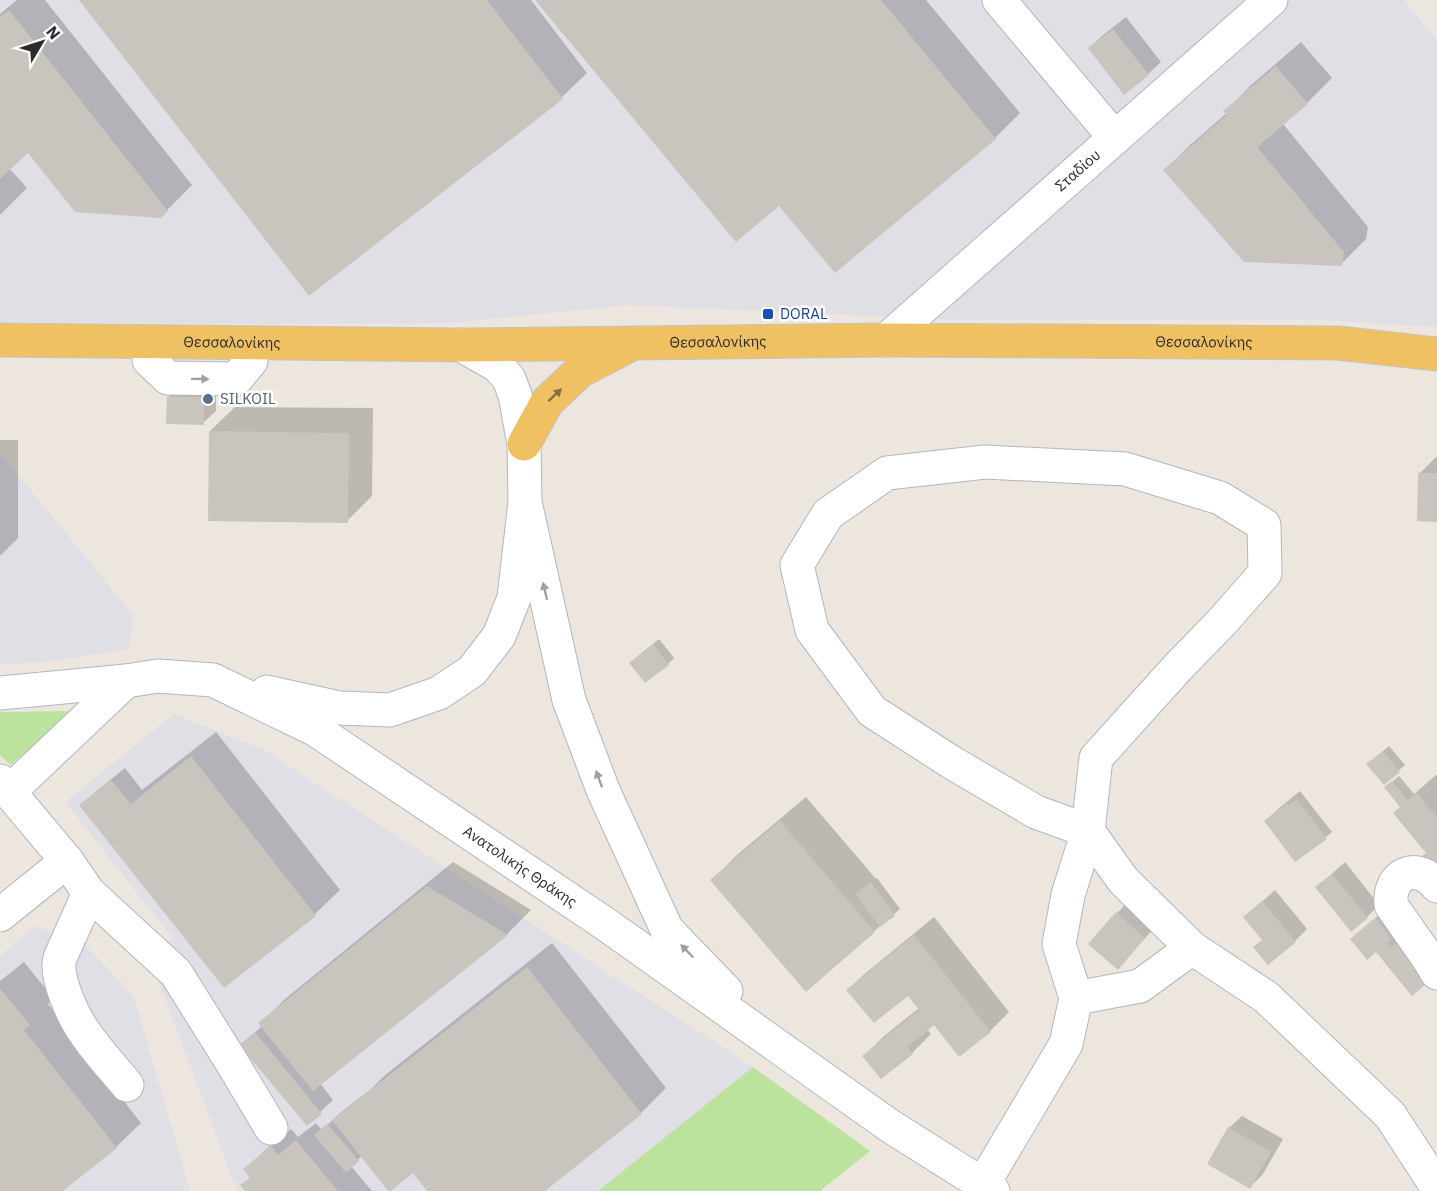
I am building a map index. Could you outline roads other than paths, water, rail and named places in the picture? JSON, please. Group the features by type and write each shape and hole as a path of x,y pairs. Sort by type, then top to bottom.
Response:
{"main road":[{"name":"Θεσσαλονίκης","path":"0,340 461,345 886,340 1338,343 1437,354"},
{"path":"524,444 547,402 580,371 632,344"}],"street":[{"path":"999,0 1115,138"},
{"name":"Σταδίου","path":"886,340 1271,0"},
{"path":"213,680 340,708 390,710 439,693 472,671 500,636 514,598 525,502 524,444 515,395 509,379 498,366 461,345"},
{"path":"149,360 168,378 202,379 236,379 251,361"},
{"path":"985,1189 1066,1044 1076,998 1059,944 1068,895 1088,831 1096,758 1265,573 1264,525 1220,498 1125,469 986,462 887,473 828,514 797,565 812,630 872,711 951,762 1036,812 1088,831 1123,880 1192,948 1266,997 1390,1115 1437,1187"},
{"path":"525,502 569,700 603,790 667,930 729,994 890,1126"},
{"name":"Ανατολικής Θράκης","path":"0,693 158,676 213,680 315,730 604,923 890,1126 985,1189"},
{"path":"126,681 5,787 67,861 89,893 176,973 271,1128"},
{"path":"0,915 67,861"},
{"path":"1437,886 1430,877 1415,872 1400,878 1395,883 1390,897 1391,905 1437,973"},
{"path":"89,893 60,958 58,968 66,998 84,1032 127,1085"},
{"path":"1076,998 1140,986 1192,948"}],"place":[{"name":"DORAL","path":"768,314"},
{"name":"SILKOIL","path":"208,399"}]}
